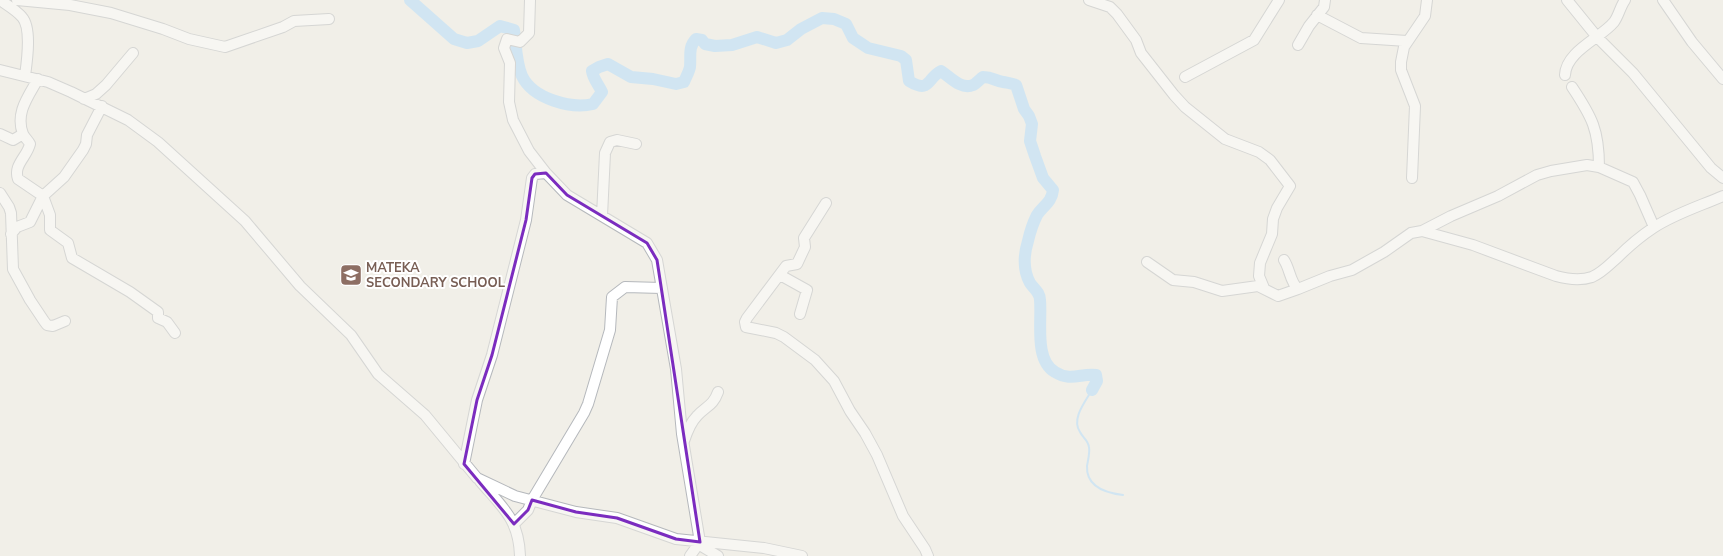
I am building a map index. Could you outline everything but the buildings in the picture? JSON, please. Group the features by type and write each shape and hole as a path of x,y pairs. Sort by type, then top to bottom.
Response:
{"street":[{"path":"0,0 19,14 25,22 28,47 25,76"},
{"path":"17,0 70,5 111,14 163,29 189,39 225,47 283,27 294,21 329,19"},
{"path":"530,0 529,33 520,42 507,39 504,48 510,63 509,102 513,120 529,151 546,173 567,195 648,243 657,260 676,368 684,443 699,543 690,556"},
{"path":"1089,0 1110,7 1117,14 1136,40 1141,53 1174,96 1185,107 1225,139 1259,152 1270,160 1290,186 1277,208 1273,219 1272,234 1260,263 1259,276 1264,288"},
{"path":"1185,77 1254,40 1279,0"},
{"path":"1298,45 1308,26 1324,7 1326,0"},
{"path":"1412,178 1415,106 1401,70 1401,62 1404,47 1425,16 1427,0"},
{"path":"1566,0 1597,37 1633,73 1711,168 1723,178"},
{"path":"1566,75 1567,66 1578,52 1614,22 1625,0"},
{"path":"1664,0 1692,42 1723,79"},
{"path":"1317,15 1361,38 1408,41"},
{"path":"84,99 96,94 106,85 133,53"},
{"path":"0,70 38,79 102,106 149,134 231,207 300,286 351,335 378,374 425,415 464,464 505,510 514,524 519,539 520,556"},
{"path":"38,79 22,108 21,124 23,134 30,144 18,166 17,175 21,182 43,196 50,215 50,230 68,243 72,258 130,292 158,312 158,318 167,322 174,333"},
{"path":"1572,87 1594,126 1599,145 1599,166"},
{"path":"11,234 17,227 30,222 43,196 64,177 83,150 86,144 87,135 102,106"},
{"path":"0,134 14,140 23,134"},
{"path":"602,216 605,153 608,144 617,140 636,144"},
{"path":"1147,262 1173,280 1194,282 1216,290 1229,290 1258,286 1264,288 1271,294 1278,296 1330,276 1352,270 1384,252 1412,233 1422,231 1451,216 1498,196 1537,175 1568,167 1587,165 1599,166 1632,182 1640,195 1654,227"},
{"path":"464,464 477,400 492,355 526,220 532,178 535,174 546,173"},
{"path":"0,193 9,207 12,223 11,234 13,269 30,300 47,325 53,326 65,321"},
{"path":"1422,231 1473,245 1567,279 1591,277 1602,272 1634,242 1654,227 1686,211 1723,196"},
{"path":"826,203 804,238 806,247 797,264 788,265 747,318 745,322 746,327 776,333 784,337 815,360 834,381 850,411 865,433 904,516 925,548 928,556"},
{"path":"1284,260 1288,266 1292,282 1298,289"},
{"path":"780,275 807,290 800,314"},
{"path":"514,524 528,510 532,500 587,406 610,330 612,297 625,286 662,288"},
{"path":"684,443 691,423 703,410 712,404 718,392"},
{"path":"477,478 515,496 576,512 617,518 676,539 699,543 764,548 802,556"},
{"path":"699,543 718,556"}],"highlighted area":[{"path":"546,173 567,195 647,243 657,260 700,542 676,539 617,518 576,512 532,500 528,510 514,524 464,464 477,400 492,355 526,220 532,178 535,174"}],"waterway":[{"path":"410,0 454,39 467,43 478,41 500,26 514,30 518,65 527,84 543,96 574,105 593,104 602,92 592,71 599,67 608,64 631,77 653,79 676,84 684,82 690,67 691,48 696,39 702,40 705,44 715,46 732,45 757,37 776,43 787,40 801,29 822,18 834,19 846,24 853,38 868,48 901,56 906,60 909,81 916,85 921,86 928,84 936,74 941,71 964,86 973,85 983,77 1016,85 1024,109 1032,124 1030,141 1035,156 1043,178 1053,190 1051,198 1034,221 1025,257 1026,273 1030,283 1040,297 1040,339 1044,359 1048,366 1061,375 1071,377 1096,375 1097,381 1092,390"},
{"path":"1092,390 1080,411 1077,422 1080,432 1088,443 1089,447 1087,466 1088,473 1093,484 1098,488 1110,493 1123,495"}],"place":[{"name":"MATEKA SECONDARY SCHOOL","path":"351,275"}]}
